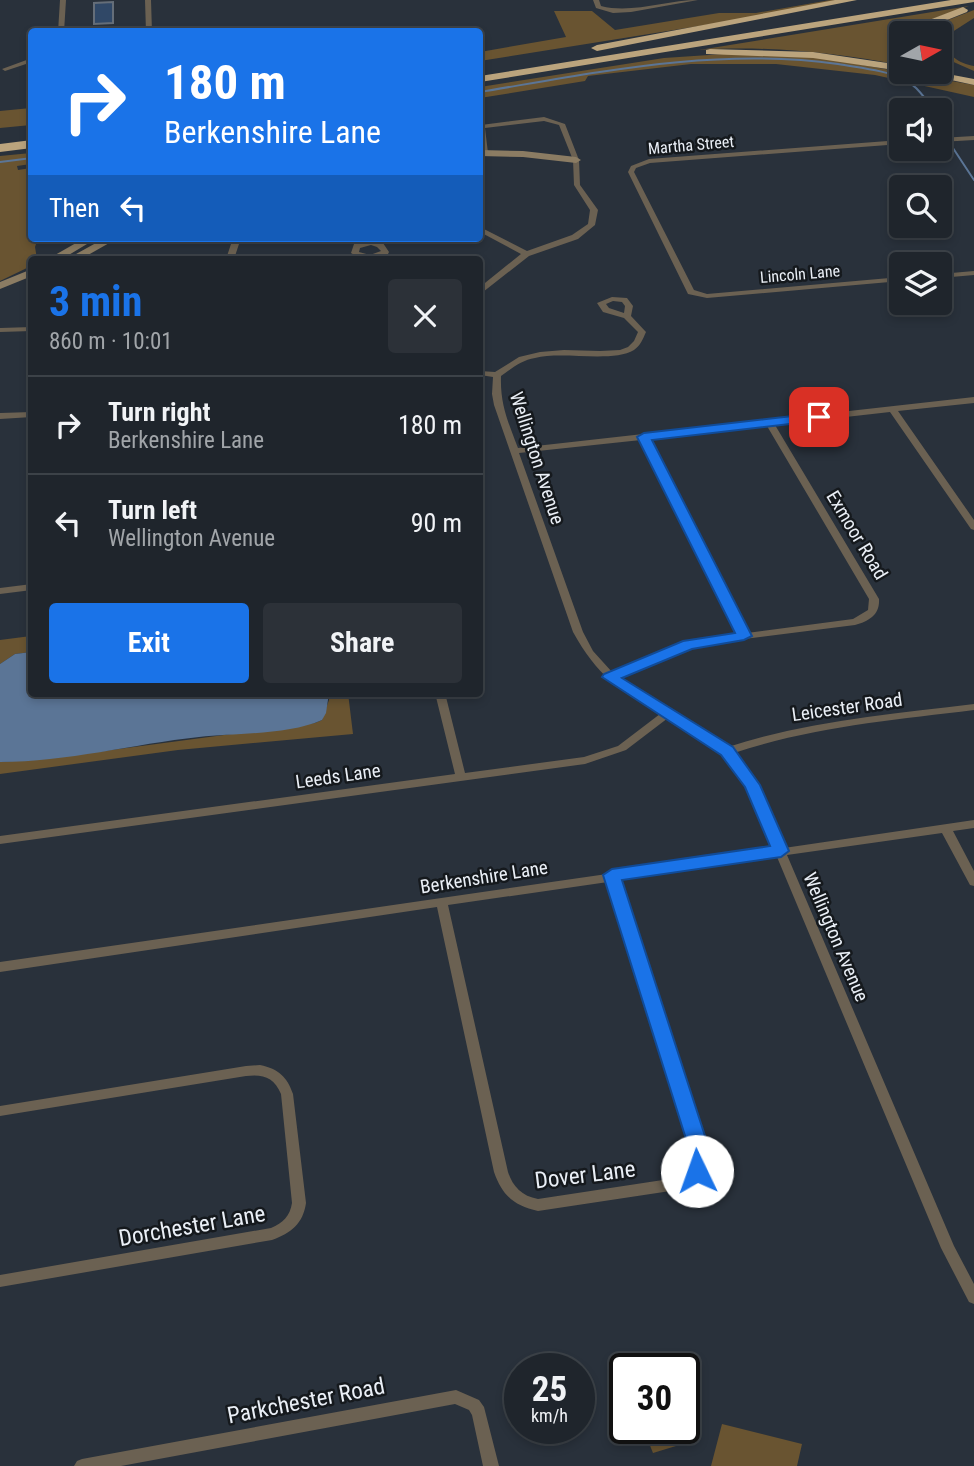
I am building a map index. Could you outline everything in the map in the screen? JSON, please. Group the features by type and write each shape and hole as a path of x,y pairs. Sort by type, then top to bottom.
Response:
{"highway":[{"path":"565,54 852,0"},
{"path":"483,68 913,0"},
{"path":"483,79 971,0"},
{"path":"937,21 974,7"},
{"path":"483,79 706,52 813,54 889,66"},
{"path":"952,66 974,74"},
{"path":"952,78 974,82"},
{"path":"0,136 28,134"},
{"path":"0,148 28,144"}],"street":[{"path":"61,28 63,0"},
{"path":"148,0 149,28"},
{"path":"596,0 598,7 613,11 695,0"},
{"path":"5,69 28,61"},
{"path":"483,125 552,120 565,128 575,163 577,185 594,210 591,225 575,237 526,254 483,288"},
{"path":"952,139 974,138"},
{"name":"Martha Street","path":"701,295 687,287 632,177 633,167 649,161 889,143"},
{"path":"483,155 575,163"},
{"path":"483,231 526,254"},
{"path":"59,256 84,242"},
{"path":"79,256 105,242"},
{"path":"952,275 974,273"},
{"path":"0,286 28,274"},
{"name":"Lincoln Lane","path":"701,295 889,280"},
{"path":"0,295 28,284"},
{"path":"483,373 497,375 529,356 571,352 605,354 632,348 640,340 642,332 627,316"},
{"path":"0,330 28,329"},
{"name":"Wellington Avenue","path":"497,375 496,394 578,632 589,652 610,677 645,702 668,713 727,751 748,778 948,1248 974,1298"},
{"path":"515,451 974,400"},
{"path":"892,409 974,527"},
{"path":"0,416 28,414"},
{"name":"Exmoor Road","path":"610,677 689,644 855,622 867,617 875,604 770,423"},
{"path":"644,437 744,636"},
{"path":"0,591 28,588"},
{"path":"441,697 461,777"},
{"name":"Leicester Road","path":"727,751 758,740 801,730 974,706"},
{"name":"Leeds Lane","path":"0,840 604,756 636,740 668,713"},
{"name":"Berkenshire Lane","path":"0,967 612,875 974,824"},
{"path":"946,829 974,882"},
{"name":"Dover Lane","path":"441,901 501,1172 509,1192 527,1203 538,1205 677,1184 692,1178 697,1171 699,1158 696,1139 612,875"},
{"name":"Dorchester Lane","path":"0,1111 246,1071 270,1072 281,1080 287,1094 299,1203 298,1211 289,1226 272,1234 0,1281"},
{"name":"Parkchester Road","path":"82,1466 456,1397 474,1405 479,1412 491,1466"}],"shaded area":[{"path":"843,0 743,19 483,61 483,51 566,37 554,11 592,11 615,30 719,13 756,13"},
{"path":"969,6 928,21 889,21 889,63 800,51 699,50"},
{"path":"974,10 974,18 952,32 952,21 946,21"},
{"path":"739,53 818,57 889,70 889,78 776,64 691,64 588,76 585,81 483,98 483,87 664,58"},
{"path":"952,56 962,63 974,66 974,71 952,61"},
{"path":"952,81 974,85 974,97 916,84 952,84"},
{"path":"28,108 28,125 0,128 0,111"},
{"path":"28,153 28,164 17,166 18,170 28,168 28,242 37,242 36,256 28,256 28,267 0,281 0,156"},
{"path":"28,636 28,652 15,654 0,664 0,640"},
{"path":"329,697 348,697 353,734 178,750 0,774 0,762 51,758 315,723 322,720"},
{"path":"722,1424 802,1444 797,1466 711,1466"},
{"path":"649,1444 683,1444 653,1453"}],"water":[{"path":"28,652 28,697 328,697 326,713 322,720 278,731 199,737 75,756 0,762 0,664 15,654"}],"building":[{"path":"113,2 113,23 94,24 94,3"}],"waterway":[{"path":"483,91 658,64 748,58 864,68 898,77 914,86 924,98"},
{"path":"952,147 974,180"},
{"path":"0,162 28,158"}],"route":[{"path":"697,1171 699,1158 696,1139 612,875 781,851 752,785 738,762 705,735 645,702 610,677 689,644 744,636 644,437 819,417"}]}
